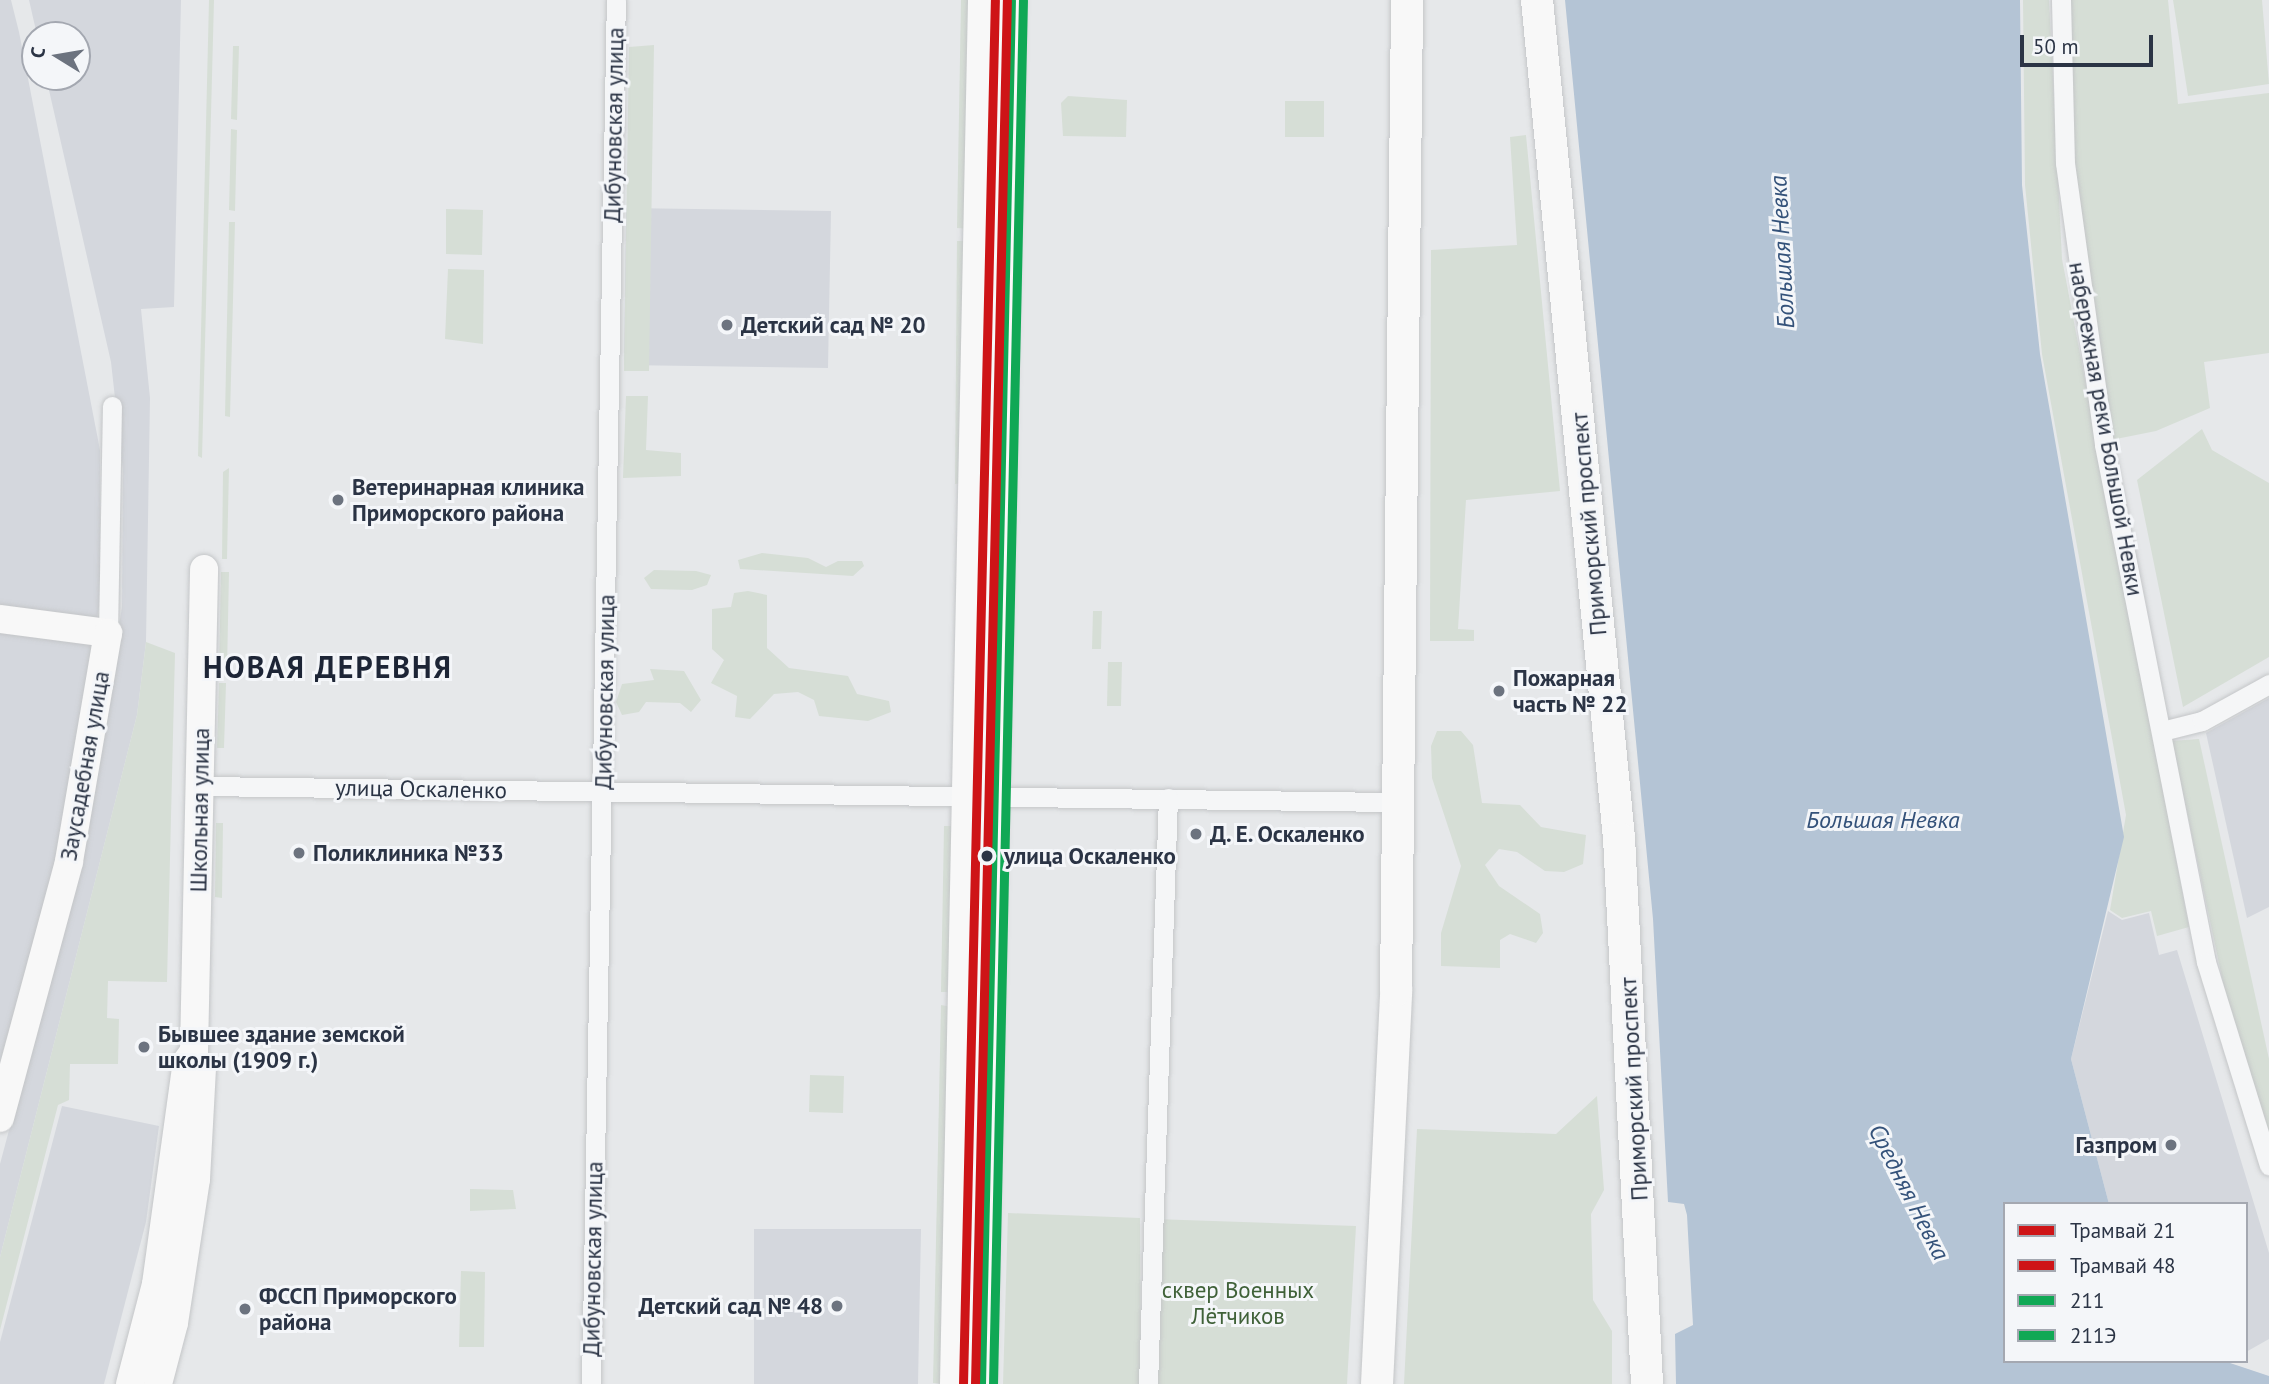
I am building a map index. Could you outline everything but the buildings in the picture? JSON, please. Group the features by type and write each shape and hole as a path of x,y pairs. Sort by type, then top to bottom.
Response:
{"main road":[{"path":"981,1384 979,796 982,0"},
{"path":"954,1384 1011,0"},
{"path":"1377,1384 1396,990 1407,0"},
{"name":"Приморский проспект","path":"1537,0 1620,851 1647,1384"},
{"name":"Школьная улица","path":"130,1384 156,1284 187,1061 194,1051 204,569"},
{"path":"0,619 108,633"},
{"name":"Заусадебная улица","path":"0,1118 69,862 108,633"},
{"name":"Школьная улица","path":"158,1384 174,1323 197,1179 202,1063 194,1051"}],"street":[{"name":"Дибуновская улица","path":"591,1384 616,0"},
{"name":"набережная реки Большой Невки","path":"2061,0 2065,163 2086,339 2206,962 2269,1166"},
{"name":"Заусадебная улица","path":"108,633 112,406"},
{"path":"2162,731 2202,721 2269,684"},
{"name":"улица Оскаленко","path":"201,786 1398,802"},
{"path":"1149,1384 1168,798"}],"shaded area":[{"path":"0,0 11,0 21,42 21,91 30,91 100,450 100,601 53,871 0,1062"},
{"path":"29,0 181,0 174,307 141,309 150,398 146,642 137,715 0,1257 0,1164 81,860 122,607 123,470 111,362 49,91 91,91 91,21 34,21"},
{"name":"Детский сад № 20","path":"626,208 831,211 828,368 624,365"},
{"path":"2269,698 2269,907 2247,918 2206,733"},
{"path":"2108,911 2122,920 2149,913 2159,955 2177,950 2269,1253 2269,1339 2248,1351 2248,1202 2108,1202 2071,1059"},
{"path":"62,1106 159,1126 146,1222 104,1384 0,1384 0,1342"},
{"name":"Детский сад № 48","path":"754,1229 921,1229 918,1384 754,1384"}],"green space":[{"path":"209,0 214,0 202,458 198,456"},
{"path":"961,0 975,0 971,229 957,228"},
{"path":"2023,0 2049,0 2062,259 2189,927 2157,936 2151,911 2122,918 2110,910 2126,815 2042,354 2025,185"},
{"path":"2068,0 2168,0 2178,104 2269,93 2269,353 2204,362 2210,408 2156,431 2111,440 2076,186"},
{"path":"2173,0 2262,0 2269,84 2188,96"},
{"path":"654,45 649,371 624,371 629,47"},
{"path":"233,46 239,46 237,120 231,119"},
{"path":"1068,96 1127,100 1126,137 1063,136 1061,103"},
{"path":"1285,101 1324,101 1324,137 1285,137"},
{"path":"231,129 237,130 235,211 229,210"},
{"path":"1526,135 1560,491 1466,500 1458,629 1474,630 1474,641 1430,641 1431,250 1517,245 1510,137"},
{"path":"446,209 483,210 482,255 446,254"},
{"path":"229,222 235,222 230,417 225,416"},
{"path":"957,241 971,241 966,483 955,484"},
{"path":"448,269 484,270 483,344 445,339"},
{"path":"626,396 648,396 646,450 681,453 681,476 623,478"},
{"path":"2202,429 2212,450 2269,483 2269,657 2183,707 2137,480"},
{"path":"229,468 227,559 222,559 223,472"},
{"path":"762,553 808,558 826,567 838,561 862,561 864,566 853,576 740,569 738,560"},
{"path":"654,570 696,571 711,575 707,585 692,590 651,589 644,578"},
{"path":"221,572 229,572 227,669 219,669"},
{"path":"748,591 767,595 767,648 789,668 848,676 857,694 889,701 891,712 868,721 819,716 814,700 798,692 774,694 750,719 735,717 737,696 711,683 724,660 712,649 712,609 731,607 734,593"},
{"path":"1093,611 1102,611 1101,649 1092,649"},
{"path":"146,642 175,653 167,982 108,981 107,1018 119,1019 118,1064 70,1064 69,1100 58,1105 0,1330 0,1257 137,715"},
{"path":"1108,662 1122,662 1121,706 1107,706"},
{"path":"650,669 684,671 701,700 691,712 680,703 646,702 639,712 622,715 616,702 622,684 654,680"},
{"path":"219,683 226,683 224,748 217,748"},
{"path":"1437,731 1461,731 1473,745 1482,803 1520,805 1541,827 1586,835 1583,864 1564,872 1545,871 1517,852 1499,849 1485,865 1499,886 1540,914 1543,933 1536,943 1510,934 1500,940 1500,968 1441,966 1441,933 1461,866 1432,778 1431,746"},
{"path":"2199,739 2269,1059 2269,1131 2228,1006 2172,741"},
{"path":"216,823 223,823 222,898 215,897"},
{"path":"944,826 958,826 947,992 941,992"},
{"path":"941,1005 951,1007 946,1384 933,1383"},
{"path":"810,1075 844,1076 843,1113 809,1112"},
{"path":"1597,1096 1604,1190 1591,1214 1593,1300 1612,1331 1612,1384 1404,1384 1417,1129 1556,1134"},
{"path":"470,1189 513,1190 516,1209 470,1211"},
{"name":"сквер Военных Лётчиков","path":"1008,1213 1140,1218 1141,1384 1003,1384"},
{"name":"сквер Военных Лётчиков","path":"1154,1219 1356,1226 1347,1384 1156,1384"},
{"path":"461,1271 485,1272 484,1347 459,1347"}],"water":[{"name":"Большая Невка","path":"1565,0 2020,0 2022,185 2040,354 2124,837 2071,1059 2108,1202 2003,1202 2003,1363 2230,1363 2269,1376 2269,1384 1676,1384 1675,1334 1693,1325 1687,1215 1684,1204 1668,1202 1653,919"}],"tram line":[{"name":"21","path":"963,1384 995,0"},
{"name":"48","path":"975,1384 1007,0"}],"transit line":[{"name":"211","path":"981,1384 1011,0"},
{"name":"211Э","path":"993,1384 1023,0"}],"place":[{"name":"Детский сад № 20","path":"727,325"},
{"name":"Ветеринарная клиника Приморского района","path":"338,500"},
{"name":"Пожарная часть № 22","path":"1499,691"},
{"name":"Д. Е. Оскаленко","path":"1196,834"},
{"name":"Поликлиника №33","path":"299,853"},
{"name":"улица Оскаленко","path":"987,856"},
{"name":"Бывшее здание земской школы (1909 г.)","path":"144,1047"},
{"name":"Газпром","path":"2171,1145"},
{"name":"Детский сад № 48","path":"837,1306"},
{"name":"ФССП Приморского района","path":"245,1309"}],"district":[{"name":"НОВАЯ ДЕРЕВНЯ","path":"328,667"}],"water label":[{"name":"Средняя Невка","path":"1909,1192"}]}
